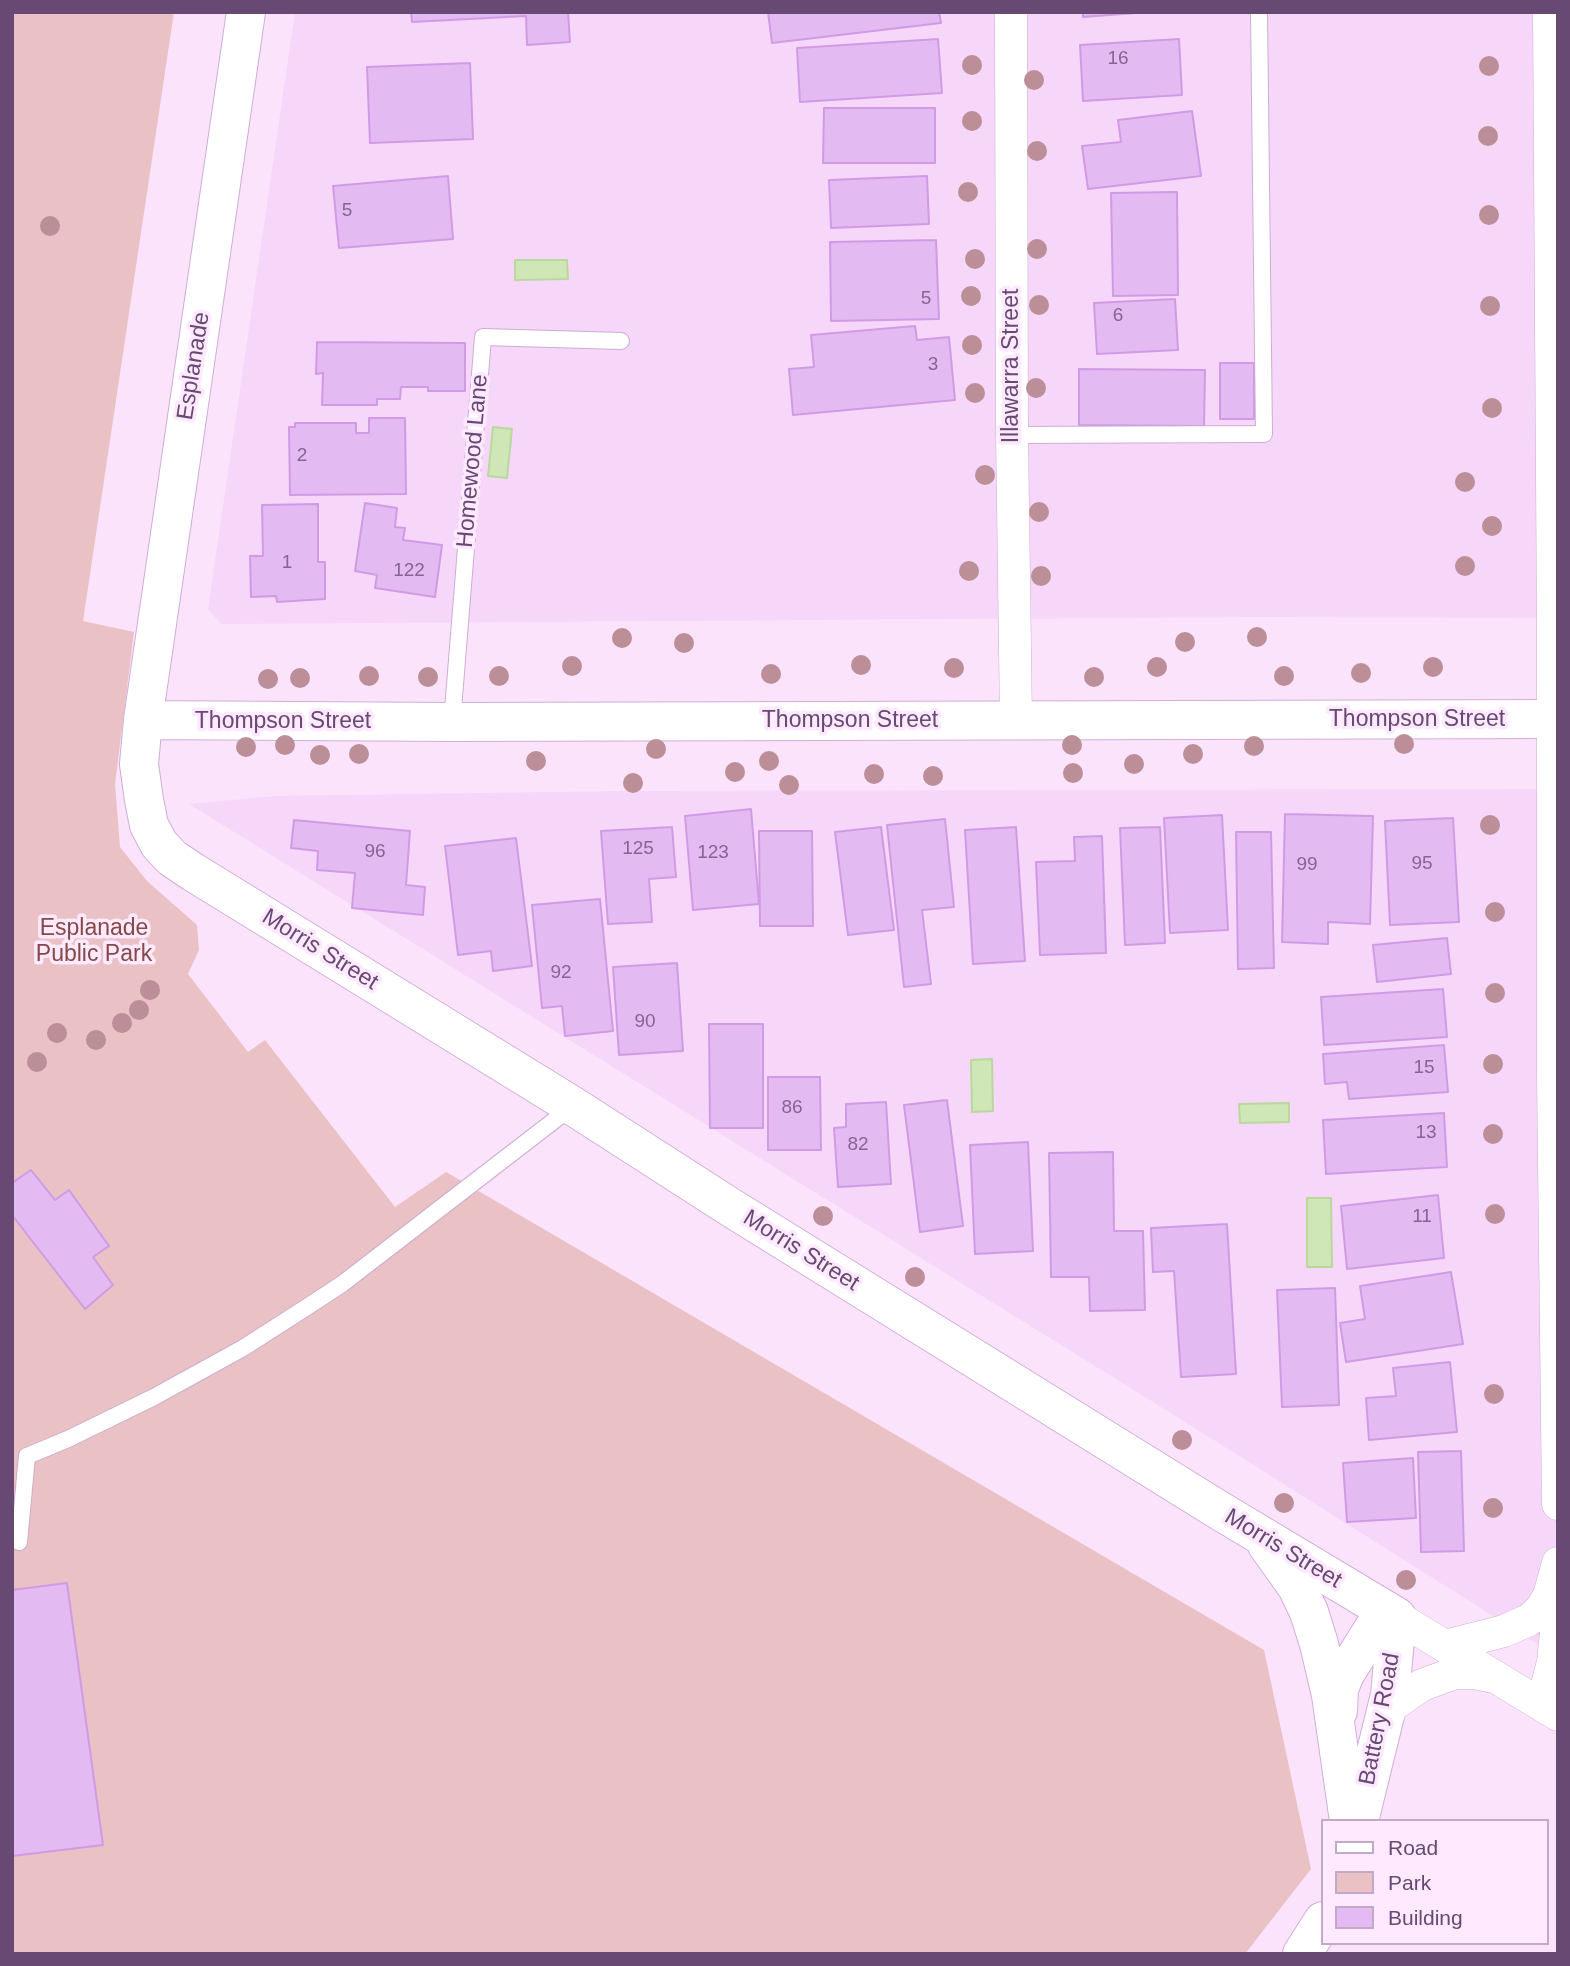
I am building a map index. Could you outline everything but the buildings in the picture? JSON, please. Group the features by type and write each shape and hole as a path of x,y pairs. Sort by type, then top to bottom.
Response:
{"street":[{"name":"Esplanade","path":"143,720 246,12"},
{"name":"Illawarra Street","path":"1011,12 1016,720"},
{"path":"1549,12 1558,1504"},
{"name":"Thompson Street","path":"143,720 452,722 1555,719"},
{"name":"Morris Street","path":"143,720 139,764 149,825 159,844 172,858 1257,1533 1550,1710"},
{"name":"Battery Road","path":"1257,1533 1291,1577 1308,1612 1325,1668 1339,1741 1349,1819"},
{"path":"1445,1646 1504,1631 1529,1620 1541,1609 1549,1596 1558,1563"},
{"path":"1550,1710 1558,1612"},
{"name":"Battery Road","path":"1339,1741 1338,1699 1342,1682 1358,1651 1391,1614"},
{"name":"Battery Road","path":"1359,1819 1390,1695 1391,1614"},
{"path":"1381,1727 1393,1705 1422,1685 1455,1673 1474,1672 1494,1678"},
{"path":"1302,1954 1322,1922"}],"lane":[{"path":"1012,435 1264,434 1259,12"},
{"name":"Homewood Lane","path":"452,722 483,337 621,341"},
{"path":"19,1542 27,1456 154,1397 243,1348 321,1298 573,1106"}],"shaded area":[{"path":"295,12 1558,12 1558,618 1259,617 221,624 208,609"},
{"path":"515,260 567,260 568,279 515,280"},
{"path":"493,427 512,429 507,478 488,476"},
{"path":"1558,789 1558,1657 1190,1425 189,804 275,796 618,791"},
{"path":"992,1059 993,1111 972,1112 971,1060"},
{"path":"1289,1103 1289,1122 1240,1123 1239,1104"},
{"path":"1307,1198 1331,1198 1332,1267 1307,1267"}],"green space":[{"name":"Esplanade Public Park","path":"12,12 174,12 83,621 134,632 115,784 120,847 147,881 197,925 199,950 188,974 248,1052 265,1040 395,1207 446,1172 1264,1650 1311,1869 1245,1954 12,1954"}]}
